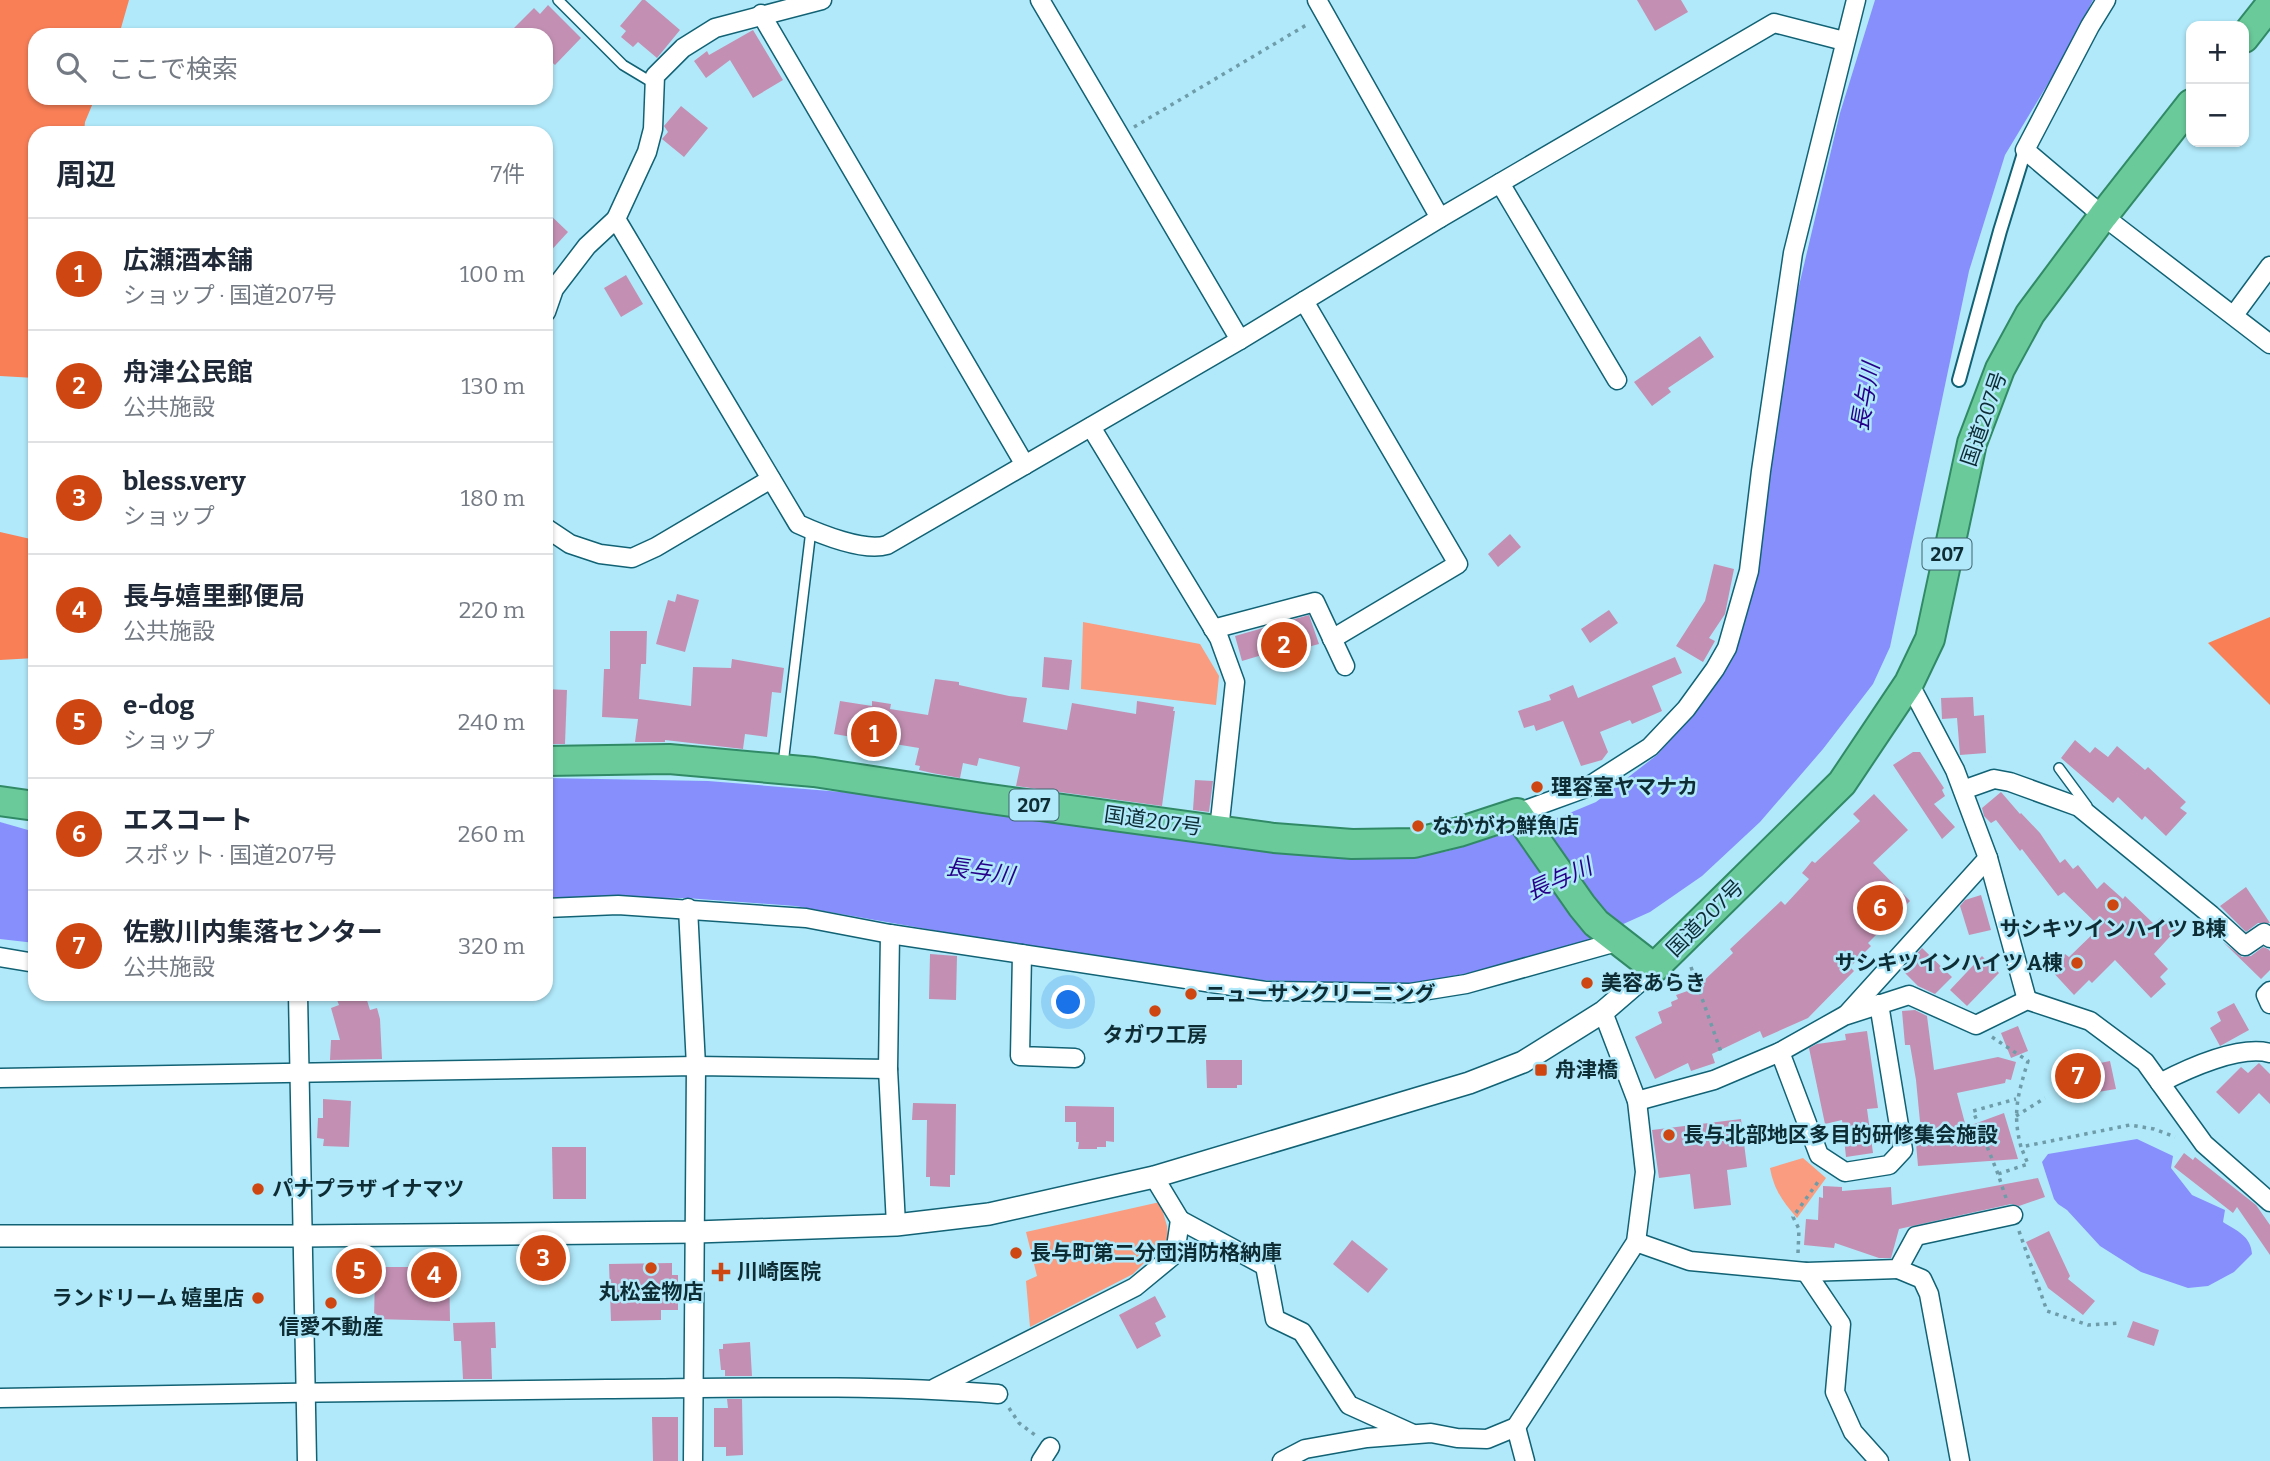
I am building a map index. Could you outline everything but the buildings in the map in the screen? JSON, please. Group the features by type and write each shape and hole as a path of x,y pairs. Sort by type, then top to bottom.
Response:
{"highway":[{"path":"2249,32 2270,5"},
{"name":"国道207号","path":"553,761 669,759 814,772 1274,838 1339,843 1414,843 1521,817 1582,906 1597,923 1654,968 1842,783 1909,683 1930,639 1972,443 2000,369 2030,314 2186,110"},
{"path":"0,801 28,805"}],"street":[{"path":"553,292 587,246 616,219 647,152 653,129 655,76 683,48 715,28 822,0"},
{"path":"1040,0 1240,340"},
{"path":"1521,817 1586,788 1650,747 1686,709 1727,648 1749,570 1793,253 1856,0"},
{"path":"1959,380 2025,150 2106,0"},
{"path":"1321,7 1440,218"},
{"path":"761,14 1026,465"},
{"path":"616,219 797,524 877,548 887,545 1240,340 1440,218 1774,23 1844,41"},
{"path":"2025,150 2103,216 2270,344"},
{"path":"1500,183 1617,380"},
{"path":"2234,315 2270,267"},
{"path":"1304,301 1458,564 1332,639"},
{"path":"1091,427 1213,629 1236,682 1220,830"},
{"path":"553,533 570,544 600,554 632,558 656,547 771,479"},
{"path":"1213,629 1315,602 1345,666"},
{"path":"1909,683 1963,790 1988,858 2027,1000"},
{"path":"1963,790 1994,779 2010,782 2080,807 2245,946 2264,933 2270,938"},
{"path":"1844,1016 1988,858"},
{"path":"553,908 618,905 806,918 890,934 1265,991 1410,993 1466,984 1614,937"},
{"path":"688,908 696,1066 693,1461"},
{"path":"890,934 888,1069 896,1225"},
{"path":"1023,954 1020,1056 1075,1058"},
{"path":"0,957 28,961"},
{"path":"0,1236 696,1232 896,1225 989,1214 1154,1177 1469,1083 1522,1062 1603,1012 1654,968"},
{"path":"2270,991 2266,995 2270,1004"},
{"path":"1637,1101 1729,1074 1780,1052 1844,1016 1909,995 1976,1025 2027,1000 2090,1021 2145,1062 2203,1144 2270,1202"},
{"path":"298,1001 307,1461"},
{"path":"1780,1052 1819,1155 1844,1172 1889,1165 1903,1150 1879,1004"},
{"path":"1282,1461 1305,1449 1367,1438 1431,1433 1457,1438 1487,1439 1516,1427 1636,1242 1645,1172 1637,1101 1603,1012"},
{"path":"2160,1083 2202,1062 2260,1050 2270,1053"},
{"path":"0,1078 696,1066 888,1069"},
{"path":"1154,1177 1180,1220 1265,1266 1275,1319 1302,1332 1349,1405 1415,1434"},
{"path":"1898,1269 1916,1236 2013,1215"},
{"path":"933,1389 1135,1287 1175,1254 1180,1220"},
{"path":"1636,1242 1690,1261 1801,1271 1898,1269 1922,1279 1929,1294 1960,1461"},
{"path":"1801,1271 1841,1324 1835,1392 1853,1432 1879,1461"},
{"path":"0,1398 694,1389 933,1389 998,1394"},
{"path":"1516,1427 1525,1461"}],"lane":[{"path":"558,0 623,65 653,83"},
{"path":"783,769 811,530"},
{"path":"2059,768 2102,827"}],"path":[{"path":"1120,135 1321,7"},
{"path":"1682,941 1729,1074"},
{"path":"1976,1025 2028,1061 2016,1098 2015,1126 2028,1164 1998,1174"},
{"path":"2016,1098 1973,1111 2047,1311 2088,1325 2122,1323"},
{"path":"2016,1116 2045,1098"},
{"path":"2021,1147 2130,1125 2154,1129 2192,1144 2203,1144"},
{"path":"1801,1271 1799,1229 1793,1217 1832,1163"},
{"path":"998,1394 1046,1454"}],"shaded area":[{"path":"0,0 129,0 121,28 28,28 28,105 92,105 85,126 28,126 28,378 0,376"},
{"path":"0,532 28,538 28,658 0,660"},
{"path":"2270,617 2270,705 2208,643"},
{"path":"1083,622 1200,644 1219,676 1216,705 1081,689"},
{"path":"1803,1158 1826,1178 1797,1218 1780,1195 1770,1168"},
{"path":"1160,1202 1168,1239 1133,1274 1030,1327 1026,1281 1037,1276 1026,1232"}],"water":[{"name":"長与川","path":"1875,0 2093,0 2058,67 2005,155 1969,271 1890,647 1873,684 1823,749 1760,822 1702,876 1650,912 1581,943 1484,970 1407,985 1262,980 1092,958 795,906 686,898 553,897 553,778 708,781 854,793 1345,858 1412,858 1448,851 1560,817 1596,802 1657,755 1694,714 1733,653 1748,609 1779,370 1840,113"},
{"path":"0,822 28,830 28,942 0,939"},
{"path":"2137,1139 2173,1156 2171,1168 2192,1195 2225,1210 2223,1222 2246,1238 2252,1254 2234,1272 2208,1286 2188,1288 2141,1272 2100,1246 2054,1199 2042,1162 2048,1154"}],"place":[{"name":"舟津公民館","path":"1284,645"},
{"name":"広瀬酒本舗","path":"874,734"},
{"name":"理容室ヤマナカ","path":"1537,787"},
{"name":"なかがわ鮮魚店","path":"1418,826"},
{"name":"サシキツインハイツ B棟","path":"2113,905"},
{"name":"エスコート","path":"1880,908"},
{"name":"サシキツインハイツ A棟","path":"2077,963"},
{"name":"美容あらき","path":"1587,983"},
{"name":"ニューサンクリーニング","path":"1191,994"},
{"name":"タガワ工房","path":"1155,1011"},
{"name":"舟津橋","path":"1541,1070"},
{"name":"佐敷川内集落センター","path":"2078,1076"},
{"name":"長与北部地区多目的研修集会施設","path":"1669,1135"},
{"name":"パナプラザ イナマツ","path":"258,1189"},
{"name":"長与町第二分団消防格納庫","path":"1016,1253"},
{"name":"bless.very","path":"543,1258"},
{"name":"丸松金物店","path":"651,1268"},
{"name":"e-dog","path":"359,1271"},
{"name":"川崎医院","path":"721,1272"},
{"name":"長与嬉里郵便局","path":"434,1275"},
{"name":"ランドリーム 嬉里店","path":"258,1298"},
{"name":"信愛不動産","path":"331,1303"}]}
